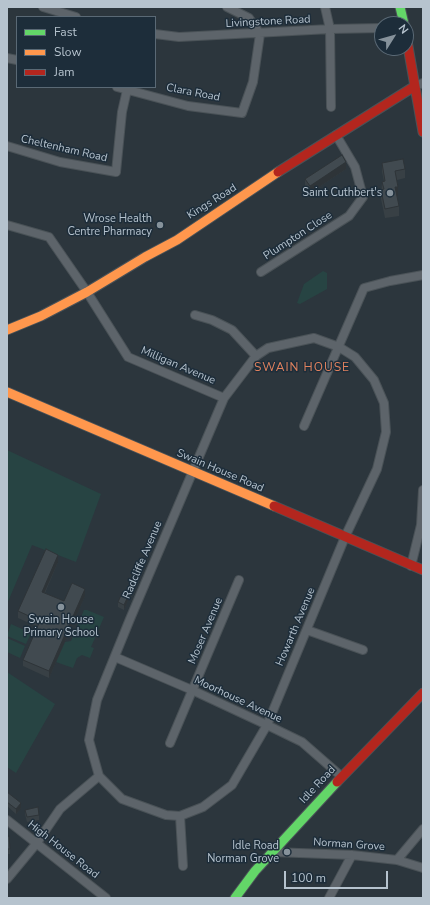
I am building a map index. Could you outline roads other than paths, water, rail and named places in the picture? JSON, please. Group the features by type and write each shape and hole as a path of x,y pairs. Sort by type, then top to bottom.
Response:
{"street":[{"path":"43,7 73,16"},
{"path":"227,7 249,18 260,34"},
{"path":"325,7 330,29 331,107"},
{"name":"Livingstone Road","path":"156,34 179,37 374,28"},
{"name":"Clara Road","path":"120,88 188,106 242,112 254,82 260,34"},
{"path":"411,56 419,85 423,132"},
{"name":"Kings Road","path":"7,330 41,316 87,292 145,257 177,240 336,135 419,85"},
{"name":"Cheltenham Road","path":"7,146 60,162 116,172 122,112 127,90"},
{"name":"Plumpton Close","path":"262,272 349,216 363,197 355,167 336,135"},
{"name":"Milligan Avenue","path":"7,225 49,237 87,292 128,357 224,398"},
{"path":"304,426 364,288 423,275"},
{"path":"195,315 212,320 232,330 256,356"},
{"name":"Howarth Avenue","path":"180,816 203,807 232,785 267,725 345,537 378,469 386,432 384,403 374,380 355,357 339,347 314,338 268,348 256,356"},
{"name":"Radcliffe Avenue","path":"99,776 90,740 97,700 224,398 256,356"},
{"name":"Swain House Road","path":"7,392 423,570"},
{"path":"411,566 421,525 423,490"},
{"name":"Moser Avenue","path":"170,743 239,580"},
{"path":"307,630 363,650"},
{"name":"Moorhouse Avenue","path":"115,657 192,690 302,742 342,777"},
{"name":"Idle Road","path":"235,898 255,871 423,692"},
{"path":"7,879 36,844 60,809 99,776 122,799 166,815 180,816 183,866"},
{"name":"High House Road","path":"7,820 106,898"},
{"path":"397,860 423,830"},
{"name":"Norman Grove","path":"273,852 397,860 423,868"},
{"path":"329,898 352,856"}],"place":[{"name":"Saint Cuthbert's","path":"390,193"},
{"name":"Wrose Health Centre Pharmacy","path":"160,225"},
{"name":"Swain House Primary School","path":"61,607"},
{"name":"Idle Road Norman Grove","path":"287,852"}],"district":[{"name":"SWAIN HOUSE","path":"302,368"}]}
